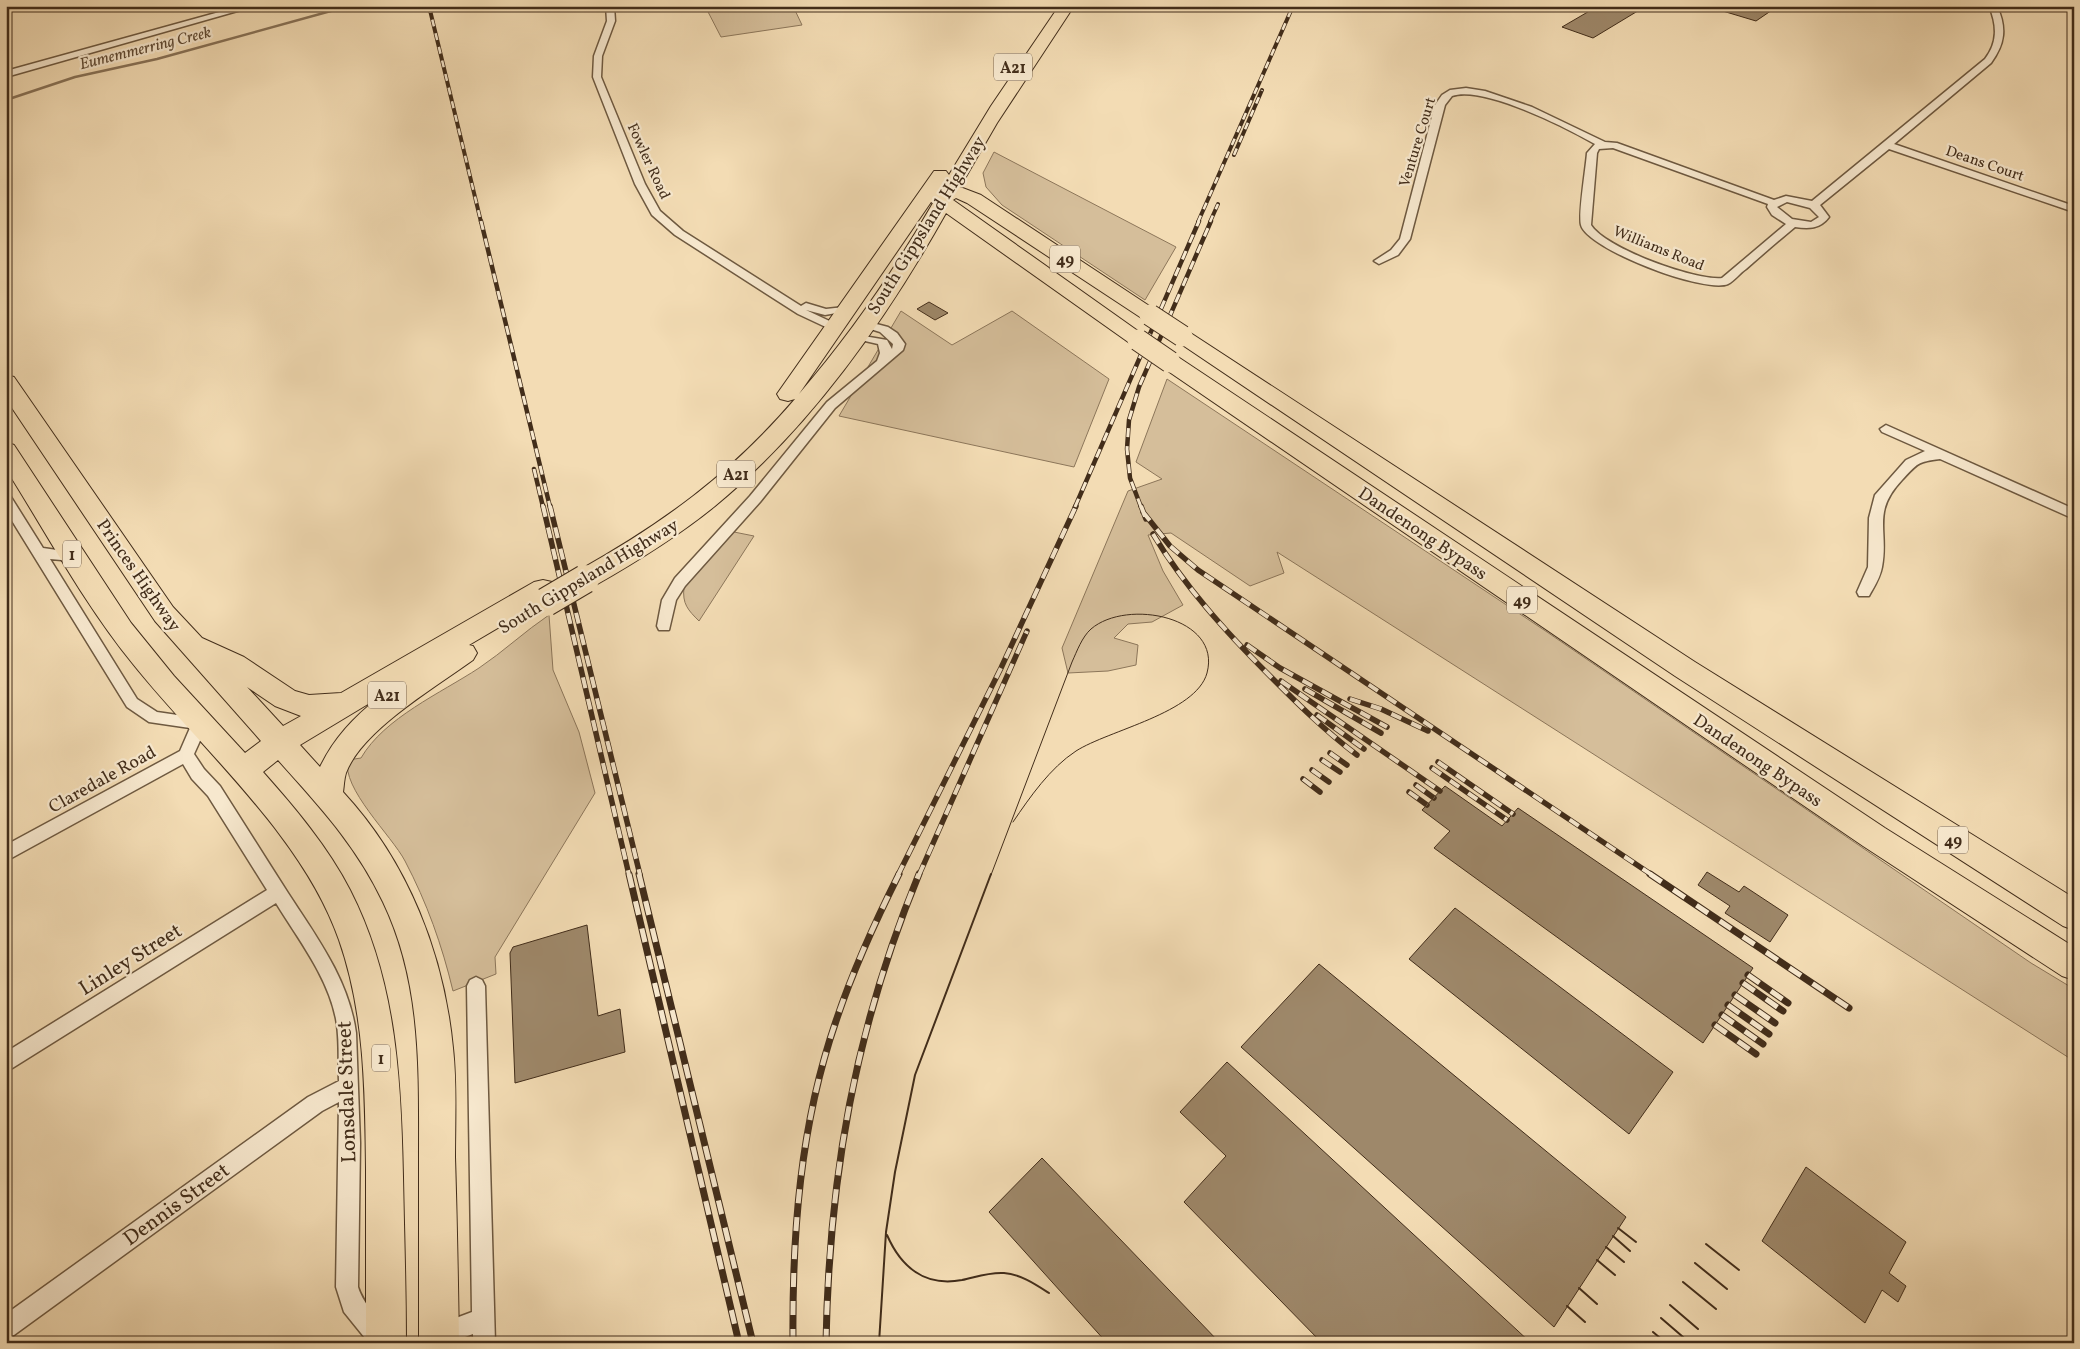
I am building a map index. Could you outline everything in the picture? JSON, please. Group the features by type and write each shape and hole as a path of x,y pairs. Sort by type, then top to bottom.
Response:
{"highway":[{"name":"South Gippsland Highway","path":"285,747 355,698 583,573 654,539 720,488 760,450 861,330 927,231 938,193 1006,88 1055,6"},
{"name":"South Gippsland Highway","path":"583,573 700,488 745,447 783,401 834,328 978,140 1006,88 1067,6"},
{"path":"978,140 972,188 973,194 980,202"},
{"name":"Dandenong Bypass","path":"938,193 967,195 980,202 1685,669 2074,916"},
{"name":"Dandenong Bypass","path":"938,193 1013,250 1170,362 1866,832 2074,965"},
{"name":"49","path":"927,231 941,223 956,224 1013,250"},
{"path":"834,328 861,330"},
{"name":"Princes Highway","path":"10,395 92,507 151,597 184,640 285,747"},
{"path":"6,438 20,448 59,503 74,509 92,507"},
{"name":"1","path":"6,450 125,634 159,677 244,772"},
{"path":"92,507 75,520 76,532 140,631 159,677"},
{"name":"South Gippsland Highway","path":"244,772 285,747 484,638 544,596"},
{"path":"328,796 332,768 346,748 366,726 484,638"},
{"path":"184,640 238,667 271,691 294,704 322,707 355,698"},
{"path":"285,747 351,821 373,852 388,878 410,928 426,980 436,1048 432,1341"},
{"name":"Lonsdale Street","path":"244,772 308,852 333,890 350,924 369,984 377,1021 382,1084 384,1343"}],"street":[{"path":"6,74 251,6"},
{"name":"Fowler Road","path":"610,6 611,21 598,56 597,77 646,198 661,218 672,228 802,312 834,328"},
{"path":"1812,205 1820,201 1993,55 1999,42 2001,27 1993,6"},
{"name":"Venture Court","path":"1378,261 1400,249 1405,239 1444,96 1462,90 1488,95 1574,128 1603,145"},
{"path":"1603,145 1614,145 1639,152 1774,203"},
{"name":"Williams Road","path":"1603,145 1596,147 1592,153 1586,225 1592,235 1684,277 1701,283 1716,284 1725,281 1793,223"},
{"name":"Deans Court","path":"1887,145 2074,209"},
{"path":"1779,200 1795,200 1812,205 1822,213 1822,221 1809,225 1793,223 1773,211 1774,203 1779,200"},
{"path":"762,286 780,292 815,310 833,312 849,308"},
{"path":"664,626 669,600 680,582 755,499 830,405 882,362 886,353 883,342 861,330"},
{"path":"1886,429 2074,514"},
{"path":"1864,592 1873,580 1877,561 1878,509 1882,495 1914,458 1927,454 1940,455"},
{"path":"6,500 135,707 150,717 200,723 186,755"},
{"path":"39,553 73,556"},
{"name":"Claredale Road","path":"6,854 186,755"},
{"name":"Lonsdale Street","path":"186,755 198,774 214,791 277,893 319,956 337,993 345,1018 349,1086 350,1143 347,1287 352,1304 384,1343"},
{"name":"Linley Street","path":"6,1063 277,893"},
{"path":"476,986 484,1343"},
{"name":"Dennis Street","path":"6,1327 314,1104 349,1086"},
{"path":"432,1341 483,1319"}],"shaded area":[{"path":"705,6 793,6 802,25 721,37"},
{"path":"994,152 1176,247 1145,300 1002,205 986,187 983,173"},
{"path":"901,311 952,345 1012,311 1109,379 1074,467 839,416"},
{"path":"1167,379 1547,632 2031,963 2074,989 2074,1061 1277,552 1284,573 1250,586 1171,533 1148,535 1163,571 1183,605 1152,622 1128,624 1114,638 1138,645 1136,665 1108,671 1068,673 1062,648 1128,491 1162,479 1136,462"},
{"path":"734,532 754,536 699,621 685,602 684,587"},
{"path":"549,615 553,670 579,732 595,793 495,957 496,974 453,991 439,941 427,908 399,851 369,812 352,784 348,771 348,760 361,758 371,744 398,719 414,707 479,668"}],"building":[{"path":"1598,6 1646,6 1593,38 1562,27"},
{"path":"1717,6 1778,6 1756,21 1716,9"},
{"path":"929,302 948,313 935,320 917,309"},
{"path":"1445,786 1502,826 1518,808 1753,968 1703,1043 1434,848 1450,831 1422,810"},
{"path":"1707,872 1739,892 1744,886 1788,915 1770,942 1725,913 1730,906 1698,885"},
{"path":"1455,908 1673,1072 1629,1134 1409,959"},
{"path":"587,925 598,1016 620,1009 625,1052 515,1083 510,953 513,947"},
{"path":"1319,964 1626,1217 1554,1327 1241,1047"},
{"path":"1227,1062 1531,1343 1425,1343 1419,1337 1415,1343 1322,1343 1184,1202 1226,1156 1180,1112"},
{"path":"1042,1158 1220,1343 1107,1343 989,1212"},
{"path":"1806,1167 1906,1242 1889,1273 1906,1286 1898,1302 1882,1290 1865,1323 1762,1241"}],"waterway":[{"name":"Eumemmerring Creek","path":"6,100 75,77 157,59 349,6"}],"tram line":[{"path":"991,875 1072,662 1088,632 1107,620 1126,615 1147,615 1168,618 1186,626 1200,638 1208,654 1207,673 1200,687 1187,699 1169,710 1076,751 1049,774 1013,822"},
{"path":"879,1343 886,1232 895,1172 915,1075 991,874"},
{"path":"1618,1228 1636,1242"},
{"path":"887,1235 899,1257 916,1272 926,1277 949,1281 1004,1273 1022,1277 1049,1293"},
{"path":"1613,1236 1630,1251"},
{"path":"1706,1244 1739,1270"},
{"path":"1606,1247 1624,1262"},
{"path":"1597,1260 1615,1275"},
{"path":"1695,1263 1727,1289"},
{"path":"1683,1282 1716,1309"},
{"path":"1579,1288 1597,1304"},
{"path":"1670,1305 1698,1329"},
{"path":"1567,1306 1585,1322"},
{"path":"1661,1318 1690,1343"},
{"path":"1653,1332 1666,1343"}],"railway":[{"path":"429,6 481,222"},
{"path":"1198,222 1293,6"},
{"path":"1234,155 1262,90"},
{"path":"1210,222 1218,204"},
{"path":"481,221 550,507"},
{"path":"1075,507 1199,221"},
{"path":"1141,507 1130,478 1127,449 1129,420 1139,387 1211,221"},
{"path":"534,469 543,507"},
{"path":"543,506 629,875"},
{"path":"550,506 640,875"},
{"path":"898,875 1001,668 1076,506"},
{"path":"1141,506 1144,513"},
{"path":"1144,513 1170,546 1198,570 1652,875"},
{"path":"1144,513 1146,519"},
{"path":"1153,534 1192,591 1237,642 1312,716 1357,755"},
{"path":"919,875 1027,631"},
{"path":"1247,645 1280,668 1387,727"},
{"path":"1281,681 1440,791"},
{"path":"1305,689 1381,733"},
{"path":"1350,699 1381,709 1428,731"},
{"path":"1317,715 1364,749"},
{"path":"1330,753 1347,765"},
{"path":"1322,760 1340,772"},
{"path":"1438,762 1513,814"},
{"path":"1432,768 1507,820"},
{"path":"1312,770 1329,782"},
{"path":"1303,779 1320,792"},
{"path":"1416,785 1434,798"},
{"path":"1409,792 1427,805"},
{"path":"629,874 739,1343"},
{"path":"639,874 753,1343"},
{"path":"793,1343 794,1261 797,1221 806,1140 814,1100 824,1060 850,983 873,928 899,874"},
{"path":"826,1343 828,1281 833,1221 840,1162 850,1104 862,1046 878,989 919,874"},
{"path":"1650,874 1849,1008"},
{"path":"1748,975 1788,1003"},
{"path":"1743,983 1783,1011"},
{"path":"1735,995 1775,1023"},
{"path":"1728,1005 1769,1034"},
{"path":"1722,1015 1763,1044"},
{"path":"1715,1025 1756,1054"}]}
